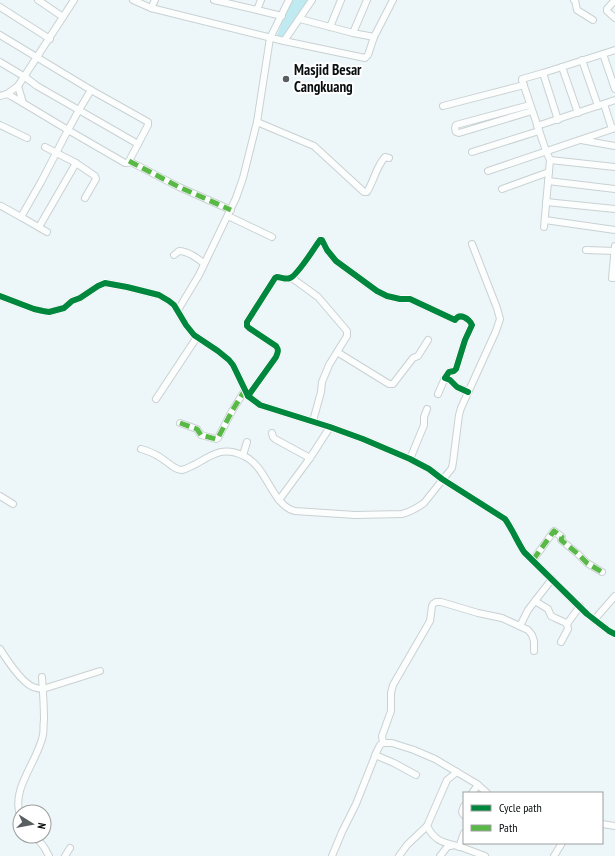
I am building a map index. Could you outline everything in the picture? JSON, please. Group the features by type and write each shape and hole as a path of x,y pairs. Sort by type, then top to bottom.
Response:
{"street":[{"path":"0,96 7,94 18,86 25,77 74,0"},
{"path":"133,0 151,8 270,38 365,58 368,55 374,37 390,1"},
{"path":"151,8 155,0"},
{"path":"214,0 282,16"},
{"path":"257,10 261,0"},
{"path":"178,310 199,275 236,198 243,178 257,122 270,38 289,0"},
{"path":"284,41 312,0"},
{"path":"330,27 341,0"},
{"path":"353,33 367,0"},
{"path":"574,0 577,10 593,20"},
{"path":"615,0 607,9 607,11 615,18"},
{"path":"43,1 63,17"},
{"path":"0,7 50,39"},
{"path":"300,19 374,37"},
{"path":"0,35 90,90 148,122 148,125 127,164 7,94"},
{"path":"615,50 522,79 550,160 545,224 615,230"},
{"path":"603,54 615,89"},
{"path":"488,171 614,129 601,105 582,60"},
{"path":"0,62 37,86 138,144"},
{"path":"562,67 578,113"},
{"path":"543,73 558,120"},
{"path":"443,106 524,85"},
{"path":"18,86 23,103"},
{"path":"21,216 90,90"},
{"path":"472,152 615,100"},
{"path":"531,108 459,133 456,132 456,125 531,108"},
{"path":"257,122 314,146 364,192 367,192 370,188 381,161 385,157 389,158"},
{"path":"0,125 27,138"},
{"path":"580,140 615,146"},
{"path":"45,147 76,163 96,177 85,198"},
{"path":"550,160 615,167"},
{"path":"129,161 272,237"},
{"path":"39,227 76,163"},
{"path":"502,188 549,172"},
{"path":"548,181 615,189"},
{"path":"546,202 615,209"},
{"path":"1,206 47,232"},
{"path":"180,423 197,429 203,436 216,439 218,438 230,415 276,357 278,352 276,346 249,328 247,322 275,278 292,278 320,240 322,240 336,262 377,291 387,296 400,299 410,299 455,320 458,316 461,316 469,320 472,325 465,340 456,370 449,372 438,394"},
{"path":"141,449 165,460 179,470 188,468 215,453 223,451 235,452 243,455 258,466 279,500 290,510 355,515 402,514 419,507 424,503 452,468 461,408 500,319 472,244"},
{"path":"615,246 612,278 615,278"},
{"path":"586,250 615,251"},
{"path":"174,255 181,251 204,264"},
{"path":"292,278 318,297 347,331 346,336 329,365 322,382 321,392 313,421"},
{"path":"0,296 39,310 49,312 64,308 72,301 105,283 159,295 174,304 186,325 194,335 229,360 247,393 260,404 363,439 430,469 442,479 505,519 524,552 594,620 615,634"},
{"path":"156,398 197,337"},
{"path":"337,352 388,384 393,384 413,358 418,356 428,340"},
{"path":"446,378 457,387 468,392"},
{"path":"410,459 424,425 424,417 427,409"},
{"path":"279,500 310,458 330,427"},
{"path":"272,433 274,439 310,458"},
{"path":"243,455 247,442"},
{"path":"0,496 13,504"},
{"path":"533,560 554,531 562,537 560,540 588,563 602,572"},
{"path":"520,626 528,610 552,579"},
{"path":"594,620 615,596"},
{"path":"535,601 548,609 551,616 567,624"},
{"path":"332,856 356,804 375,755 383,742 382,736 391,711 391,693 393,685 430,621 433,604 436,602 441,602 478,613 502,618 520,626 530,631 534,641 534,651"},
{"path":"561,642 568,629 567,624 580,606"},
{"path":"0,649 25,682 34,688 43,689 100,671"},
{"path":"0,662 7,660"},
{"path":"18,804 19,792 40,748 43,734 42,677"},
{"path":"383,742 392,743 422,753 439,761 478,785 486,792"},
{"path":"375,755 416,775"},
{"path":"399,856 407,845 427,826 447,780 457,772"},
{"path":"473,792 478,785"},
{"path":"603,824 615,826"},
{"path":"427,826 435,837 446,844 485,856"},
{"path":"459,847 463,836"},
{"path":"42,844 49,856"},
{"path":"554,856 561,844"},
{"path":"440,856 448,846 451,846"},
{"path":"65,856 70,848"}],"shaded area":[{"path":"291,0 311,0 284,41 275,40"}],"marked path":[{"path":"129,161 179,187 231,210"},
{"path":"180,423 197,429 201,435 216,439 218,438 245,390"},
{"path":"533,560 554,531 562,537 561,540 587,563 602,572"}],"cycle path":[{"path":"248,396 276,357 278,349 276,346 249,328 247,326 247,322 275,278 288,279 293,276 320,240 322,240 327,250 336,261 377,291 387,296 400,299 410,299 455,320 462,316 469,321 472,325 465,340 456,369 449,372 445,378 450,380 457,387 468,392"},
{"path":"0,296 34,309 49,312 64,308 72,301 105,283 159,295 174,305 194,335 229,360 233,365 248,396 260,405 363,439 410,459 429,469 442,479 505,519 524,552 587,614 615,634"}],"place":[{"name":"Masjid Besar Cangkuang","path":"286,79"}]}
